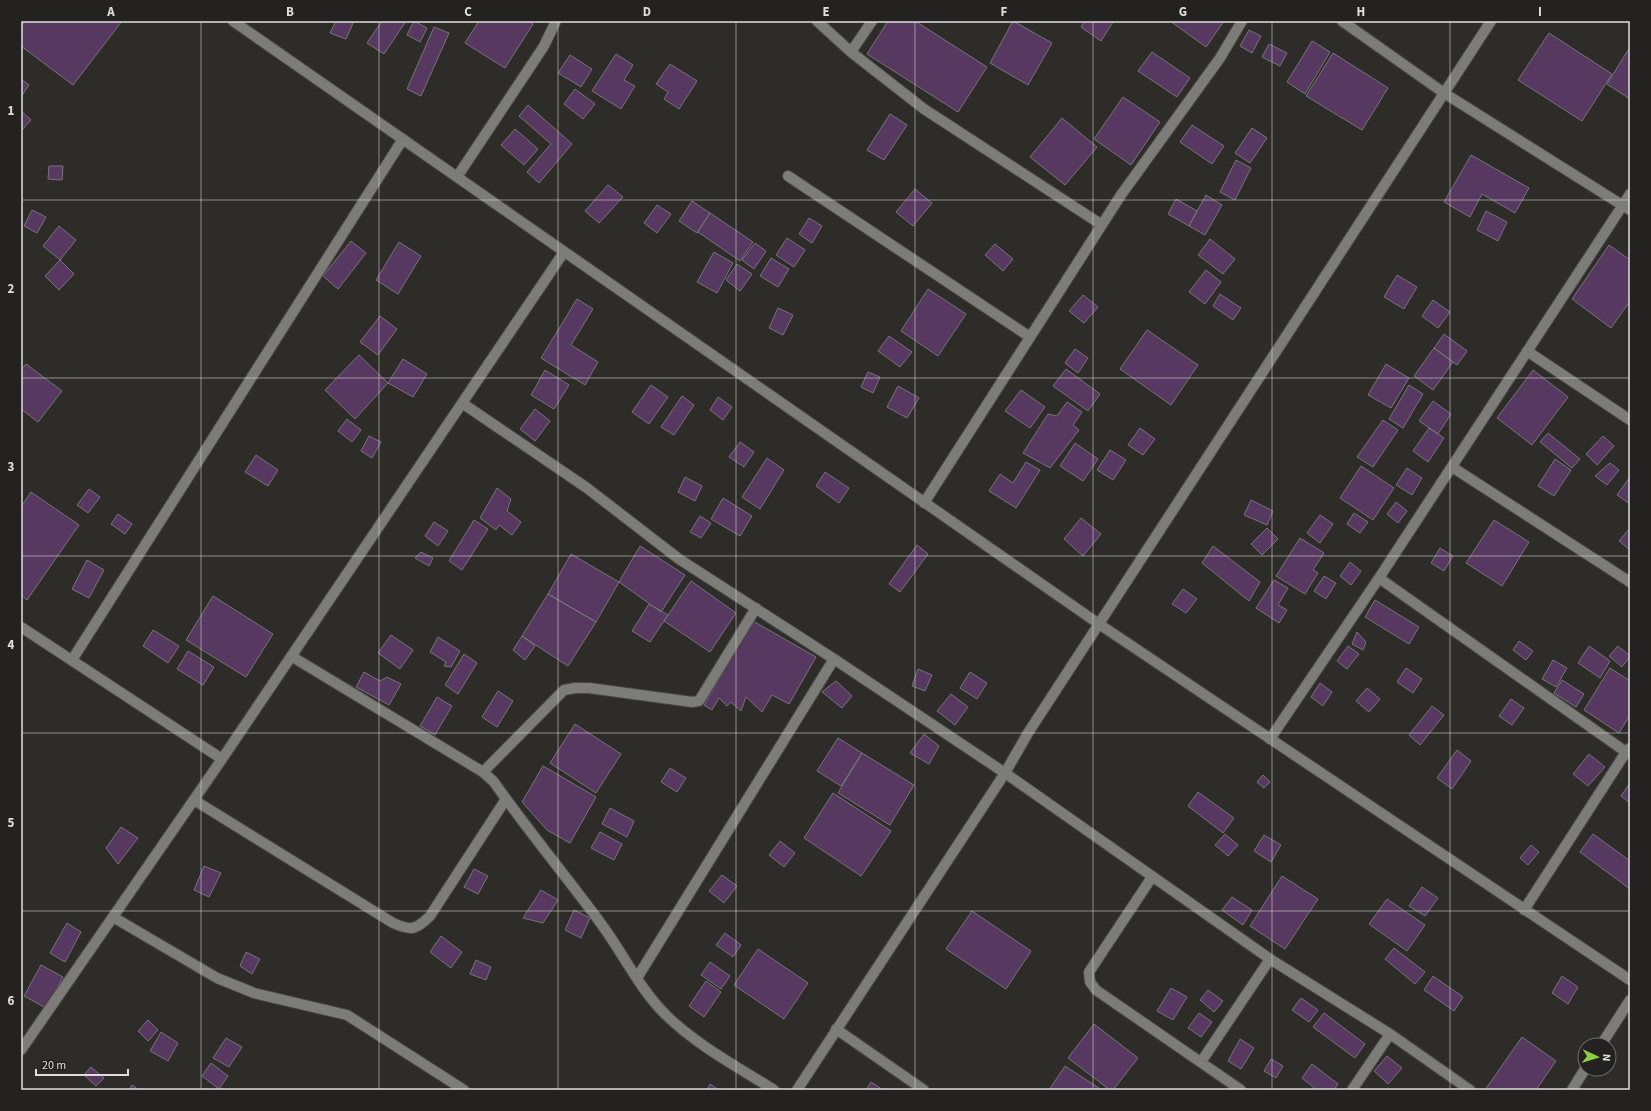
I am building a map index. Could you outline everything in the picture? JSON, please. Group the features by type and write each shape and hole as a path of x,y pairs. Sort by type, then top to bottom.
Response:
{"street":[{"path":"233,21 1099,624 1630,980"},
{"path":"457,177 544,46 556,21"},
{"path":"817,21 851,52 924,109 1102,225"},
{"path":"851,52 872,21"},
{"path":"924,503 1121,195 1220,58 1242,21"},
{"path":"1342,21 1444,93 1626,208"},
{"path":"797,1090 1491,21"},
{"path":"72,660 403,139"},
{"path":"788,176 1030,337"},
{"path":"1270,739 1379,578 1527,351 1626,208 1630,194"},
{"path":"21,1050 222,759 564,252"},
{"path":"1527,351 1630,420"},
{"path":"462,403 586,488 679,559 834,659 1004,773 1270,959 1390,1034 1470,1090"},
{"path":"1452,467 1630,582"},
{"path":"1379,578 1628,750 1524,910"},
{"path":"483,772 564,690 589,688 692,702 699,701 756,608"},
{"path":"21,627 222,759"},
{"path":"291,656 483,772 494,782 603,926 637,978 666,1015 683,1031 707,1048 774,1090"},
{"path":"637,978 834,659"},
{"path":"194,800 393,923 406,929 420,926 430,916 506,799"},
{"path":"1152,877 1089,972 1090,982 1096,990 1241,1090"},
{"path":"113,917 218,978 254,993 347,1015 464,1090"},
{"path":"1201,1062 1270,959"},
{"path":"1606,1037 1630,1000"},
{"path":"836,1029 924,1090"},
{"path":"1352,1090 1390,1034"},
{"path":"1572,1090 1580,1077"}],"building":[{"path":"25,21 122,21 73,85 21,46 21,27"},
{"path":"336,21 354,21 346,39 330,33"},
{"path":"382,21 406,21 384,54 367,43"},
{"path":"414,21 427,28 420,42 407,35"},
{"path":"479,21 528,21 533,24 505,68 465,43"},
{"path":"888,21 915,21 987,67 958,112 867,54"},
{"path":"1013,21 1052,43 1028,85 990,63"},
{"path":"1085,21 1113,22 1101,41 1081,27"},
{"path":"1170,21 1224,21 1206,47"},
{"path":"434,27 449,33 421,96 407,89"},
{"path":"1249,30 1261,36 1252,53 1240,46"},
{"path":"1549,33 1612,74 1582,121 1518,80"},
{"path":"1312,41 1330,52 1305,94 1287,82"},
{"path":"1269,44 1287,53 1280,66 1262,57"},
{"path":"1630,47 1630,99 1607,84"},
{"path":"1152,52 1190,78 1177,97 1138,71"},
{"path":"1333,53 1388,88 1362,130 1306,96"},
{"path":"616,54 633,65 624,80 635,86 621,109 592,91"},
{"path":"570,55 592,69 581,87 558,73"},
{"path":"670,64 697,81 679,109 664,99 668,92 656,84"},
{"path":"21,79 29,85 21,97"},
{"path":"575,89 595,104 583,119 564,104"},
{"path":"1123,97 1160,122 1131,165 1094,139"},
{"path":"528,105 572,144 539,183 527,172 551,144 519,116"},
{"path":"21,111 31,120 21,131"},
{"path":"890,114 907,125 884,160 867,150"},
{"path":"1062,118 1097,147 1065,185 1030,157"},
{"path":"1192,125 1224,146 1212,164 1180,142"},
{"path":"1252,128 1267,138 1250,163 1235,153"},
{"path":"515,129 538,149 524,165 501,145"},
{"path":"1471,155 1529,188 1515,213 1482,194 1470,217 1444,202"},
{"path":"1236,160 1251,168 1235,200 1220,192"},
{"path":"49,166 63,166 62,180 48,179"},
{"path":"608,185 623,197 599,223 585,211"},
{"path":"915,189 932,203 913,226 896,212"},
{"path":"1206,195 1222,205 1205,235 1189,226"},
{"path":"1176,199 1197,211 1189,226 1168,214"},
{"path":"692,201 710,213 697,233 679,221"},
{"path":"657,205 671,214 657,233 644,223"},
{"path":"32,210 46,217 37,233 24,226"},
{"path":"1486,211 1507,222 1498,241 1477,230"},
{"path":"710,213 753,242 740,261 698,232"},
{"path":"809,218 822,226 812,243 799,234"},
{"path":"59,226 76,240 60,260 43,246"},
{"path":"787,238 805,250 794,267 776,255"},
{"path":"1210,239 1235,259 1223,274 1198,255"},
{"path":"351,241 366,253 338,289 323,276"},
{"path":"399,242 421,256 398,294 376,280"},
{"path":"755,243 766,251 754,269 742,260"},
{"path":"995,244 1013,259 1003,271 985,255"},
{"path":"1609,245 1630,260 1630,301 1611,328 1572,299"},
{"path":"714,252 733,263 717,293 697,282"},
{"path":"771,258 789,269 778,287 760,276"},
{"path":"60,260 74,274 59,290 45,276"},
{"path":"737,264 752,274 740,291 726,280"},
{"path":"1206,270 1221,282 1205,304 1189,292"},
{"path":"1397,275 1417,287 1404,309 1384,297"},
{"path":"928,289 966,314 938,356 901,331"},
{"path":"1220,294 1241,308 1233,320 1213,306"},
{"path":"1083,295 1098,307 1084,323 1069,311"},
{"path":"577,299 593,309 571,345 598,362 585,385 541,358"},
{"path":"1433,300 1450,312 1438,328 1422,316"},
{"path":"778,308 793,315 783,335 769,328"},
{"path":"380,316 397,329 378,355 360,342"},
{"path":"1147,330 1198,365 1171,405 1120,369"},
{"path":"1444,334 1467,351 1457,365 1434,348"},
{"path":"889,336 912,352 900,367 878,351"},
{"path":"1434,348 1453,362 1433,390 1414,376"},
{"path":"1075,349 1088,358 1078,373 1065,363"},
{"path":"359,355 388,383 355,419 325,390"},
{"path":"403,359 427,374 413,397 388,383"},
{"path":"26,364 62,391 38,422 21,409 21,370"},
{"path":"1386,364 1409,378 1391,408 1368,395"},
{"path":"1066,369 1100,394 1088,411 1053,386"},
{"path":"545,370 569,385 554,409 531,395"},
{"path":"1533,370 1568,397 1532,445 1497,418"},
{"path":"868,372 880,377 873,393 861,387"},
{"path":"651,385 668,397 649,424 632,412"},
{"path":"1409,385 1423,394 1403,428 1389,419"},
{"path":"898,386 919,398 907,418 887,407"},
{"path":"1021,390 1045,407 1030,428 1005,411"},
{"path":"682,396 694,405 674,435 661,427"},
{"path":"718,397 732,407 723,420 710,410"},
{"path":"1433,401 1451,414 1438,434 1419,421"},
{"path":"1067,402 1082,412 1073,425 1079,430 1050,468 1023,453 1048,414 1057,416"},
{"path":"535,409 550,421 535,441 520,429"},
{"path":"347,419 361,430 352,442 338,431"},
{"path":"1383,420 1398,430 1373,467 1357,457"},
{"path":"1140,428 1155,439 1143,455 1128,445"},
{"path":"1429,428 1444,438 1428,462 1413,451"},
{"path":"1548,433 1580,459 1572,468 1540,442"},
{"path":"369,436 381,442 372,458 361,451"},
{"path":"1603,436 1614,446 1597,465 1586,454"},
{"path":"740,442 754,452 744,467 729,457"},
{"path":"1075,443 1098,459 1083,481 1060,466"},
{"path":"1110,450 1126,460 1113,480 1097,470"},
{"path":"256,455 278,470 268,486 245,472"},
{"path":"767,458 784,470 760,509 742,497"},
{"path":"1555,459 1571,470 1554,496 1538,486"},
{"path":"1026,462 1040,470 1016,508 989,491 1000,474 1013,483"},
{"path":"1610,463 1619,470 1607,485 1595,476"},
{"path":"1361,466 1394,488 1373,520 1340,498"},
{"path":"1407,468 1422,478 1412,495 1396,485"},
{"path":"825,472 849,488 839,503 816,486"},
{"path":"685,477 702,486 695,501 678,492"},
{"path":"1630,477 1630,504 1617,495"},
{"path":"497,488 511,499 507,511 521,522 512,535 499,525 496,530 480,518"},
{"path":"89,489 100,497 88,513 77,505"},
{"path":"31,492 79,525 27,600 21,595 21,507"},
{"path":"723,498 752,516 740,536 711,519"},
{"path":"1251,500 1273,511 1267,525 1244,515"},
{"path":"1396,502 1407,511 1398,523 1387,514"},
{"path":"1354,513 1368,522 1360,533 1347,524"},
{"path":"118,514 132,524 125,534 111,524"},
{"path":"1320,515 1333,524 1320,543 1307,533"},
{"path":"700,516 711,523 701,538 690,532"},
{"path":"1081,518 1101,534 1083,556 1064,539"},
{"path":"474,520 488,529 462,570 449,561"},
{"path":"1494,520 1529,542 1502,586 1466,563"},
{"path":"434,522 448,531 438,546 425,536"},
{"path":"1267,528 1278,539 1262,555 1251,544"},
{"path":"1630,528 1630,550 1619,541"},
{"path":"1300,538 1324,553 1313,570 1318,573 1305,594 1276,576"},
{"path":"917,545 928,554 900,592 889,584"},
{"path":"640,546 685,575 661,612 619,582"},
{"path":"1213,546 1260,582 1249,601 1202,563"},
{"path":"1440,548 1453,556 1444,571 1431,563"},
{"path":"421,552 433,558 429,566 415,558"},
{"path":"571,554 619,582 596,622 548,594"},
{"path":"87,560 104,570 89,598 72,589"},
{"path":"1350,562 1361,571 1351,585 1340,576"},
{"path":"1324,576 1336,583 1326,599 1314,591"},
{"path":"1274,580 1288,588 1278,605 1287,610 1279,623 1256,608"},
{"path":"691,581 736,613 710,652 664,621"},
{"path":"1183,589 1197,599 1186,613 1172,604"},
{"path":"548,594 596,622 568,666 522,636"},
{"path":"213,596 273,634 246,677 186,640"},
{"path":"1375,600 1419,627 1409,644 1365,617"},
{"path":"649,604 668,615 650,642 632,631"},
{"path":"753,621 816,657 789,704 772,695 762,712 746,697 741,711 731,702 727,706 719,698 712,710 704,705"},
{"path":"153,630 179,646 168,663 143,646"},
{"path":"1357,632 1366,642 1363,650 1352,644"},
{"path":"391,635 413,650 400,669 378,653"},
{"path":"522,636 535,646 525,660 513,650"},
{"path":"438,637 460,651 451,667 444,666 446,662 430,652"},
{"path":"1519,641 1533,651 1526,660 1513,650"},
{"path":"1348,646 1359,654 1347,669 1337,661"},
{"path":"1589,646 1610,661 1600,678 1578,663"},
{"path":"1618,646 1630,656 1622,667 1609,656"},
{"path":"188,651 214,667 203,685 177,669"},
{"path":"464,654 477,663 458,694 445,685"},
{"path":"1553,660 1567,668 1556,687 1542,679"},
{"path":"1406,668 1422,679 1413,693 1397,682"},
{"path":"1610,668 1630,681 1630,715 1619,733 1584,710"},
{"path":"918,669 932,675 925,691 912,686"},
{"path":"364,672 380,681 387,677 401,684 389,705 356,687"},
{"path":"970,672 987,683 977,699 960,688"},
{"path":"1562,680 1584,694 1576,707 1554,693"},
{"path":"836,681 852,696 842,708 822,692"},
{"path":"1320,683 1332,692 1323,706 1311,697"},
{"path":"1367,688 1380,699 1369,712 1356,701"},
{"path":"498,691 513,701 497,727 482,717"},
{"path":"951,694 968,707 955,725 937,711"},
{"path":"437,697 452,706 435,735 420,726"},
{"path":"1511,699 1524,708 1512,725 1499,716"},
{"path":"1432,706 1444,715 1420,745 1409,735"},
{"path":"575,724 621,754 596,793 550,763"},
{"path":"924,734 939,746 929,764 910,753"},
{"path":"838,738 862,753 841,786 817,771"},
{"path":"1457,750 1471,761 1452,789 1437,778"},
{"path":"862,753 914,785 890,825 838,793"},
{"path":"1589,754 1605,767 1588,786 1573,774"},
{"path":"543,766 596,797 570,843 547,830 522,802"},
{"path":"670,768 686,778 677,792 661,782"},
{"path":"1263,775 1270,782 1264,788 1257,782"},
{"path":"1630,783 1630,803 1621,796"},
{"path":"1198,792 1234,818 1223,833 1188,806"},
{"path":"833,793 891,831 861,876 804,838"},
{"path":"610,808 634,821 627,837 602,824"},
{"path":"121,827 138,838 118,864 106,848"},
{"path":"600,832 622,844 614,860 591,848"},
{"path":"1225,834 1238,845 1228,856 1215,845"},
{"path":"1593,834 1630,861 1630,889 1580,852"},
{"path":"1264,835 1281,845 1271,862 1254,851"},
{"path":"780,841 795,853 784,867 769,855"},
{"path":"1531,845 1539,852 1528,865 1520,858"},
{"path":"204,866 221,873 209,897 194,890"},
{"path":"474,869 488,876 478,894 464,887"},
{"path":"722,875 737,886 724,903 709,891"},
{"path":"1282,876 1318,899 1285,949 1250,926"},
{"path":"1422,887 1438,898 1425,916 1409,906"},
{"path":"541,890 558,900 543,923 523,918"},
{"path":"1232,897 1252,910 1243,925 1222,910"},
{"path":"1387,899 1425,925 1407,951 1369,924"},
{"path":"574,910 590,918 581,938 565,930"},
{"path":"972,911 1031,951 1006,989 946,949"},
{"path":"67,923 81,932 65,962 50,953"},
{"path":"725,933 741,945 733,957 716,945"},
{"path":"441,936 462,952 451,968 430,952"},
{"path":"1394,948 1425,972 1415,984 1385,959"},
{"path":"758,949 808,983 784,1019 734,985"},
{"path":"246,952 260,959 252,974 240,966"},
{"path":"476,960 491,967 486,980 470,974"},
{"path":"710,962 730,976 721,989 701,975"},
{"path":"41,965 63,977 46,1008 24,996"},
{"path":"1433,976 1463,997 1454,1011 1424,990"},
{"path":"1562,976 1578,987 1568,1004 1552,993"},
{"path":"706,981 721,992 704,1017 689,1006"},
{"path":"1171,988 1187,997 1173,1020 1157,1011"},
{"path":"1208,990 1223,1001 1214,1012 1200,1000"},
{"path":"1301,998 1318,1010 1309,1022 1292,1010"},
{"path":"1199,1013 1212,1022 1201,1037 1188,1028"},
{"path":"1324,1013 1365,1044 1355,1058 1313,1027"},
{"path":"148,1020 158,1030 148,1041 138,1031"},
{"path":"1094,1024 1138,1058 1113,1090 1110,1090 1068,1058"},
{"path":"161,1032 178,1043 168,1061 150,1051"},
{"path":"1522,1037 1556,1061 1536,1090 1485,1090"},
{"path":"226,1038 242,1047 229,1067 213,1058"},
{"path":"1240,1039 1254,1048 1241,1069 1228,1061"},
{"path":"1387,1056 1402,1068 1388,1084 1374,1071"},
{"path":"1271,1059 1283,1066 1276,1078 1264,1071"},
{"path":"211,1063 228,1076 219,1089 202,1076"},
{"path":"1312,1064 1338,1084 1334,1090 1317,1090 1302,1078"},
{"path":"1065,1066 1102,1090 1049,1090"},
{"path":"91,1067 104,1078 96,1086 84,1075"},
{"path":"871,1082 883,1090 866,1090"},
{"path":"710,1084 719,1090 707,1090"},
{"path":"132,1085 139,1090 129,1090"}]}
